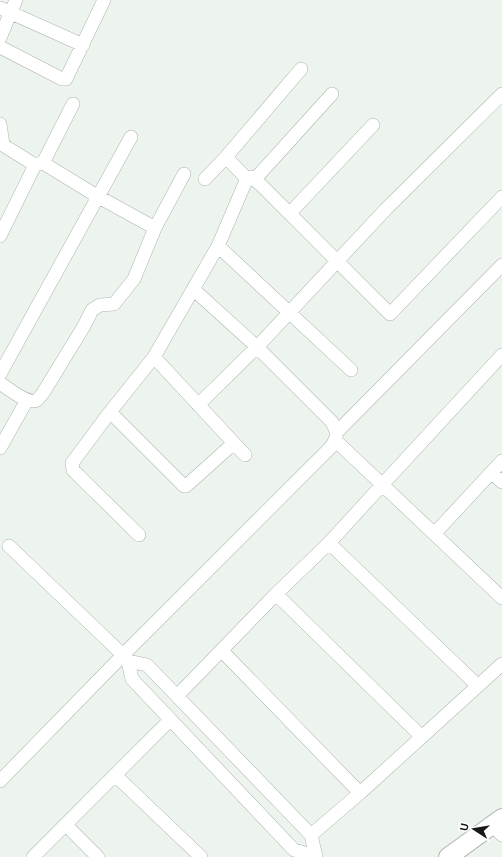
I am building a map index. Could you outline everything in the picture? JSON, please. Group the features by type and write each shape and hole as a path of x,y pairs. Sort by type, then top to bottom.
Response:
{"main road":[{"path":"451,856 499,826"}],"street":[{"path":"0,38 5,10 16,0"},
{"path":"0,47 62,79 66,78 69,75 104,0"},
{"path":"5,10 83,45"},
{"path":"205,179 226,157 301,69"},
{"path":"139,535 73,470 72,463 154,357 218,246 251,179 332,94"},
{"path":"198,405 257,347 289,311 386,209 502,94"},
{"path":"0,236 73,104"},
{"path":"0,124 3,145 155,228"},
{"path":"290,213 373,125"},
{"path":"0,374 97,196 131,137"},
{"path":"226,157 290,213 390,314 502,197"},
{"path":"0,383 27,400 37,400 43,393 84,326 92,310 100,305 114,304 134,279 155,228 184,174"},
{"path":"218,246 351,370"},
{"path":"0,781 125,658 331,447 336,436 502,265"},
{"path":"193,289 257,347 332,422 336,436 382,485 435,533 502,598"},
{"path":"177,696 276,594 329,543 502,355"},
{"path":"154,357 245,455"},
{"path":"0,448 27,400"},
{"path":"110,412 176,479 185,486 234,443"},
{"path":"435,533 502,461"},
{"path":"492,473 502,482"},
{"path":"329,543 478,686"},
{"path":"9,546 125,658 147,665 311,835 316,856 290,854 205,757 132,680 125,658"},
{"path":"276,594 422,737"},
{"path":"222,651 360,793"},
{"path":"311,835 360,793 502,664"},
{"path":"33,857 170,720"},
{"path":"205,757 220,741"},
{"path":"115,775 201,857"},
{"path":"66,824 98,857"}]}
